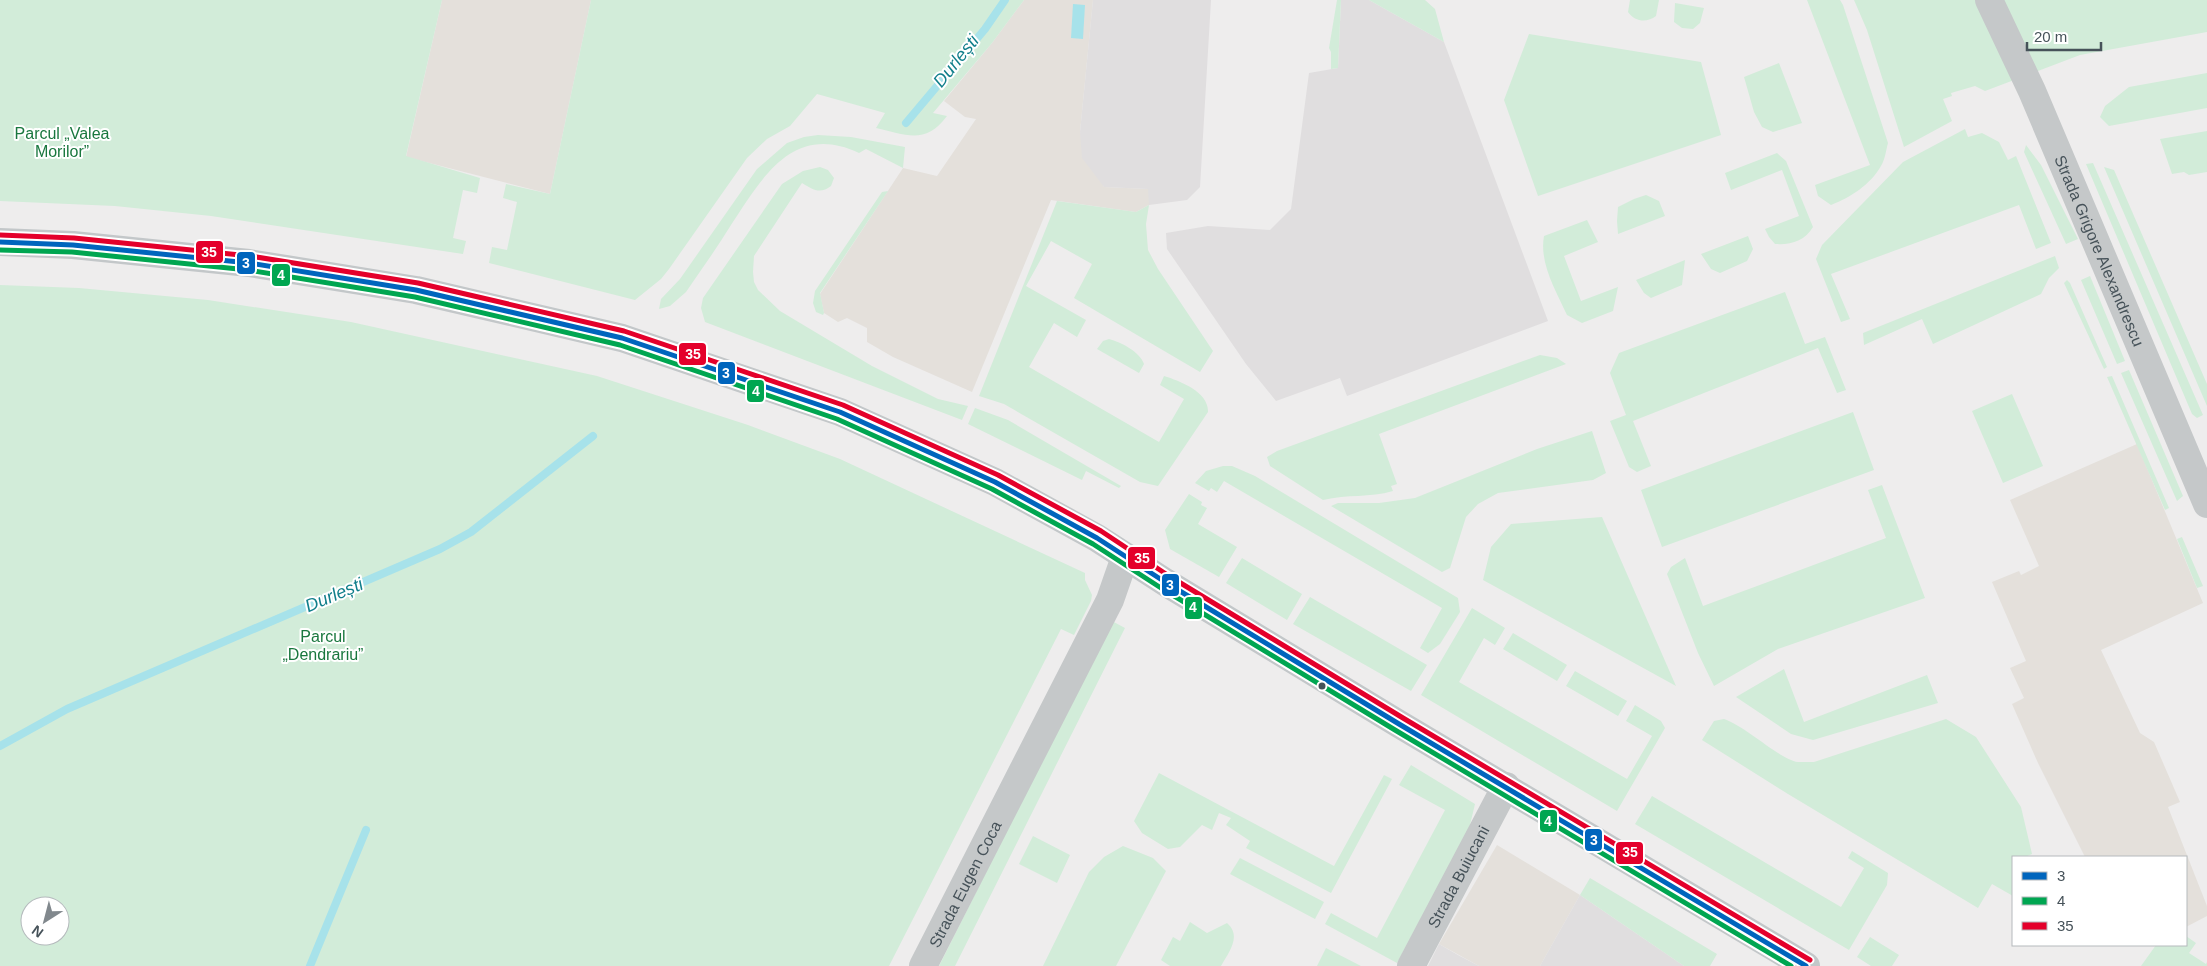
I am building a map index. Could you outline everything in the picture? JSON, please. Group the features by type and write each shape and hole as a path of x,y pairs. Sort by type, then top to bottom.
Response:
{"main road":[{"path":"0,242 73,245 249,263 416,290 622,338 840,412 995,482 1097,538 1399,724 1806,966"}],"street":[{"name":"Strada Grigore Alexandrescu","path":"1989,0 2032,91 2207,504"},
{"name":"Strada Eugen Coca","path":"922,966 1110,600 1126,557"},
{"name":"Strada Buiucani","path":"1411,966 1506,786"}],"shaded area":[{"path":"442,0 591,0 550,194 406,157"},
{"path":"1024,0 1093,0 1080,132 1104,187 1149,189 1149,205 1136,212 1051,200 972,392 893,357 867,342 867,328 847,318 838,322 824,313 820,294 903,168 937,176 976,119 965,117 944,101 992,43"},
{"path":"1093,0 1211,0 1200,187 1187,200 1149,205 1148,189 1104,187 1082,158 1080,132"},
{"path":"1341,0 1369,0 1444,42 1548,321 1347,396 1340,378 1276,401 1246,364 1167,249 1166,233 1208,226 1270,230 1291,209 1309,73 1338,68"},
{"path":"2137,444 2203,603 2101,650 2140,733 2154,742 2180,802 2168,807 2207,906 2207,916 2187,926 2187,856 2084,856 2038,763 2012,704 2024,698 2010,668 2026,661 1992,582 2019,571 2021,575 2039,566 2010,500"},
{"path":"1497,845 1580,895 1540,966 1479,966 1439,944"},
{"path":"1580,895 1684,966 1540,966"},
{"path":"1439,944 1458,955 1479,966 1428,966"}],"green space":[{"name":"Parcul „Valea Morilor”","path":"0,0 442,0 406,156 480,178 477,193 463,190 453,238 466,241 463,254 211,216 115,206 0,201"},
{"path":"591,0 1024,0 992,43 933,113 947,116 931,131 915,136 876,128 885,113 817,94 790,126 767,139 747,158 669,269 661,279 635,300 489,263 492,247 507,250 517,202 503,198 506,184 550,194"},
{"path":"1337,0 1341,0 1338,68 1331,69 1331,52 1329,48"},
{"path":"1369,0 1425,0 1435,9 1444,42"},
{"path":"1630,0 1659,0 1656,16 1649,20 1634,18 1628,12"},
{"path":"1807,0 1840,0 1843,5 1888,143 1882,164 1872,179 1853,194 1831,205 1818,196 1815,185 1870,165"},
{"path":"1854,0 2207,0 2207,32 2080,55 1985,91 1975,86 1951,93 1952,96 1943,99 1952,121 1904,147 1867,30"},
{"path":"1675,3 1704,8 1700,23 1693,29 1682,28 1674,22"},
{"path":"1529,34 1701,62 1721,135 1538,196 1504,100"},
{"path":"1779,63 1802,123 1773,132 1762,127 1754,112 1744,77"},
{"path":"2207,73 2207,108 2109,126 2100,117 2105,106 2129,87"},
{"path":"1965,129 1968,137 1982,133 1999,142 2008,160 2016,156 2051,243 2036,249 2019,205 1831,274 1850,319 1841,322 1816,259 1822,245 1903,162"},
{"path":"2207,131 2207,172 2189,175 2184,172 2172,174 2160,139"},
{"path":"818,135 851,137 905,147 903,168 866,149 859,153 836,145 816,145 798,150 782,160 768,173 686,292 670,306 659,309 661,299 680,279 757,169 787,143 804,137"},
{"path":"2026,145 2041,165 2078,239 2066,244 2024,152"},
{"path":"1777,153 1786,161 1813,227 1802,239 1787,244 1775,244 1765,229 1799,216 1782,170 1731,190 1725,173"},
{"path":"2093,163 2203,415 2197,418 2192,414 2086,164"},
{"path":"820,167 828,170 834,178 831,186 820,191 802,183 754,256 754,282 758,290 780,311 872,366 938,399 968,406 962,420 705,322 701,308 703,298 782,184 803,171"},
{"path":"2104,167 2114,170 2207,384 2207,406"},
{"path":"888,191 820,293 823,315 816,312 813,303 815,291 882,192"},
{"path":"1646,195 1659,201 1665,216 1618,234 1618,207"},
{"path":"1057,201 1136,212 1149,205 1146,224 1148,250 1158,269 1213,351 1200,372 1074,298 1092,264 1051,241 1026,286 1086,320 1077,337 1054,323 1029,367 1159,442 1184,399 1160,385 1164,376 1192,388 1204,399 1208,412 1158,486 1140,482 1004,404 979,396"},
{"path":"1587,220 1598,242 1564,256 1581,301 1618,287 1613,311 1582,323 1567,315 1546,267 1543,246 1544,236"},
{"path":"1748,236 1753,249 1747,261 1720,273 1711,269 1701,254"},
{"path":"2055,256 2059,268 2049,278 2041,294 1933,344 1922,319 1864,345 1863,333"},
{"path":"1685,260 1682,285 1651,298 1644,293 1636,280"},
{"path":"2090,276 2125,361 2117,364 2081,280"},
{"path":"2067,280 2107,367 2104,369 2064,283"},
{"name":"Parcul „Dendrariu”","path":"0,285 79,288 208,300 351,322 597,376 748,425 840,459 1085,573 1085,580 1092,595 1091,601 1074,635 1061,629 889,966 0,966"},
{"path":"1785,292 1805,344 1825,337 1846,390 1837,393 1818,348 1633,421 1651,466 1637,472 1629,467 1610,421 1626,415 1610,373 1619,353"},
{"path":"1109,339 1119,342 1139,355 1144,364 1139,373 1097,349 1103,341"},
{"path":"1540,355 1557,358 1566,364 1379,434 1397,484 1391,486 1393,491 1375,495 1323,500 1270,466 1267,457 1277,451"},
{"path":"2129,370 2183,496 2177,501 2121,373"},
{"path":"2112,376 2169,508 2165,510 2107,377"},
{"path":"2012,394 2043,466 2003,483 1972,411"},
{"path":"975,408 1008,420 1121,486 1119,488 1086,471 1082,480 968,424"},
{"path":"1853,412 1874,470 1662,547 1641,490"},
{"path":"1592,431 1606,473 1593,480 1498,493 1478,504 1466,517 1450,568 1442,572 1331,506 1338,503 1379,503 1415,498 1537,449"},
{"path":"1223,466 1232,466 1255,476 1458,598 1460,612 1440,644 1428,653 1420,648 1442,608 1224,481 1217,492 1211,488 1209,491 1195,483 1206,471"},
{"path":"1882,485 1925,598 1778,649 1714,686 1698,653 1667,574 1671,567 1685,558 1703,606 1886,538 1868,490"},
{"path":"1189,494 1202,502 1201,505 1207,508 1198,524 1237,547 1219,577 1170,549 1165,530"},
{"path":"1602,517 1676,686 1483,580 1491,547 1511,524"},
{"path":"2182,537 2203,586 2197,588 2177,539"},
{"path":"1242,558 1302,594 1287,620 1226,583"},
{"path":"1310,597 1427,665 1411,691 1293,624"},
{"path":"1472,608 1505,628 1495,645 1484,638 1459,682 1627,779 1652,736 1626,721 1635,705 1661,721 1665,728 1617,811 1421,695"},
{"path":"1112,621 1125,628 955,966 939,966"},
{"path":"1513,633 1567,665 1557,681 1503,649"},
{"path":"1784,669 1804,722 1927,675 1938,703 1813,740 1791,734 1736,697"},
{"path":"1575,671 1627,701 1618,716 1566,686"},
{"path":"1724,719 1733,723 1790,760 1814,762 1946,719 1976,737 2021,807 2032,854 2027,856 2012,856 2012,895 1992,884 1978,908 1702,740 1714,721"},
{"path":"1411,765 1475,804 1469,829 1397,963 1325,924 1331,913 1377,938 1445,810 1399,785"},
{"path":"1159,773 1334,866 1384,775 1392,779 1331,893 1246,848 1250,841 1226,825 1231,818 1219,813 1212,830 1202,825 1180,847 1168,849 1142,833 1134,821"},
{"path":"1652,796 1841,907 1864,868 1848,858 1852,851 1888,873 1887,885 1849,950 1635,824"},
{"path":"1033,836 1070,855 1057,883 1019,864"},
{"path":"1123,846 1153,858 1166,871 1116,966 1043,966 1089,872 1104,857"},
{"path":"1240,858 1324,902 1315,919 1230,874"},
{"path":"1590,878 1717,954 1710,966 1684,966 1580,895"},
{"path":"1190,922 1207,933 1227,923 1231,928 1234,933 1233,944 1221,966 1170,966 1161,960 1173,937 1180,941"},
{"path":"1870,937 1899,955 1892,966 1871,966 1857,957"},
{"path":"2187,937 2196,943 2189,953 2206,964 2207,962 2207,966 2141,966 2155,946 2187,946"},
{"path":"1326,948 1361,966 1317,966"}],"water":[{"path":"1073,4 1085,5 1083,39 1071,38"}],"waterway":[{"name":"Durlești","path":"906,123 985,29 1005,0"},
{"name":"Durlești","path":"0,746 67,709 440,549 471,532 593,436"},
{"path":"310,966 366,830"}],"transit line":[{"name":"35","path":"0,235 74,238 250,256 418,283 624,331 843,405 998,475 1101,531 1169,576 1403,718 1810,960"},
{"name":"3","path":"0,242 73,245 249,263 416,290 622,338 840,412 995,482 1097,538 1165,582 1399,724 1806,966"},
{"name":"4","path":"0,250 72,252 248,270 415,297 620,345 837,419 992,489 1093,544 1161,588 1395,730 1791,966"}]}
